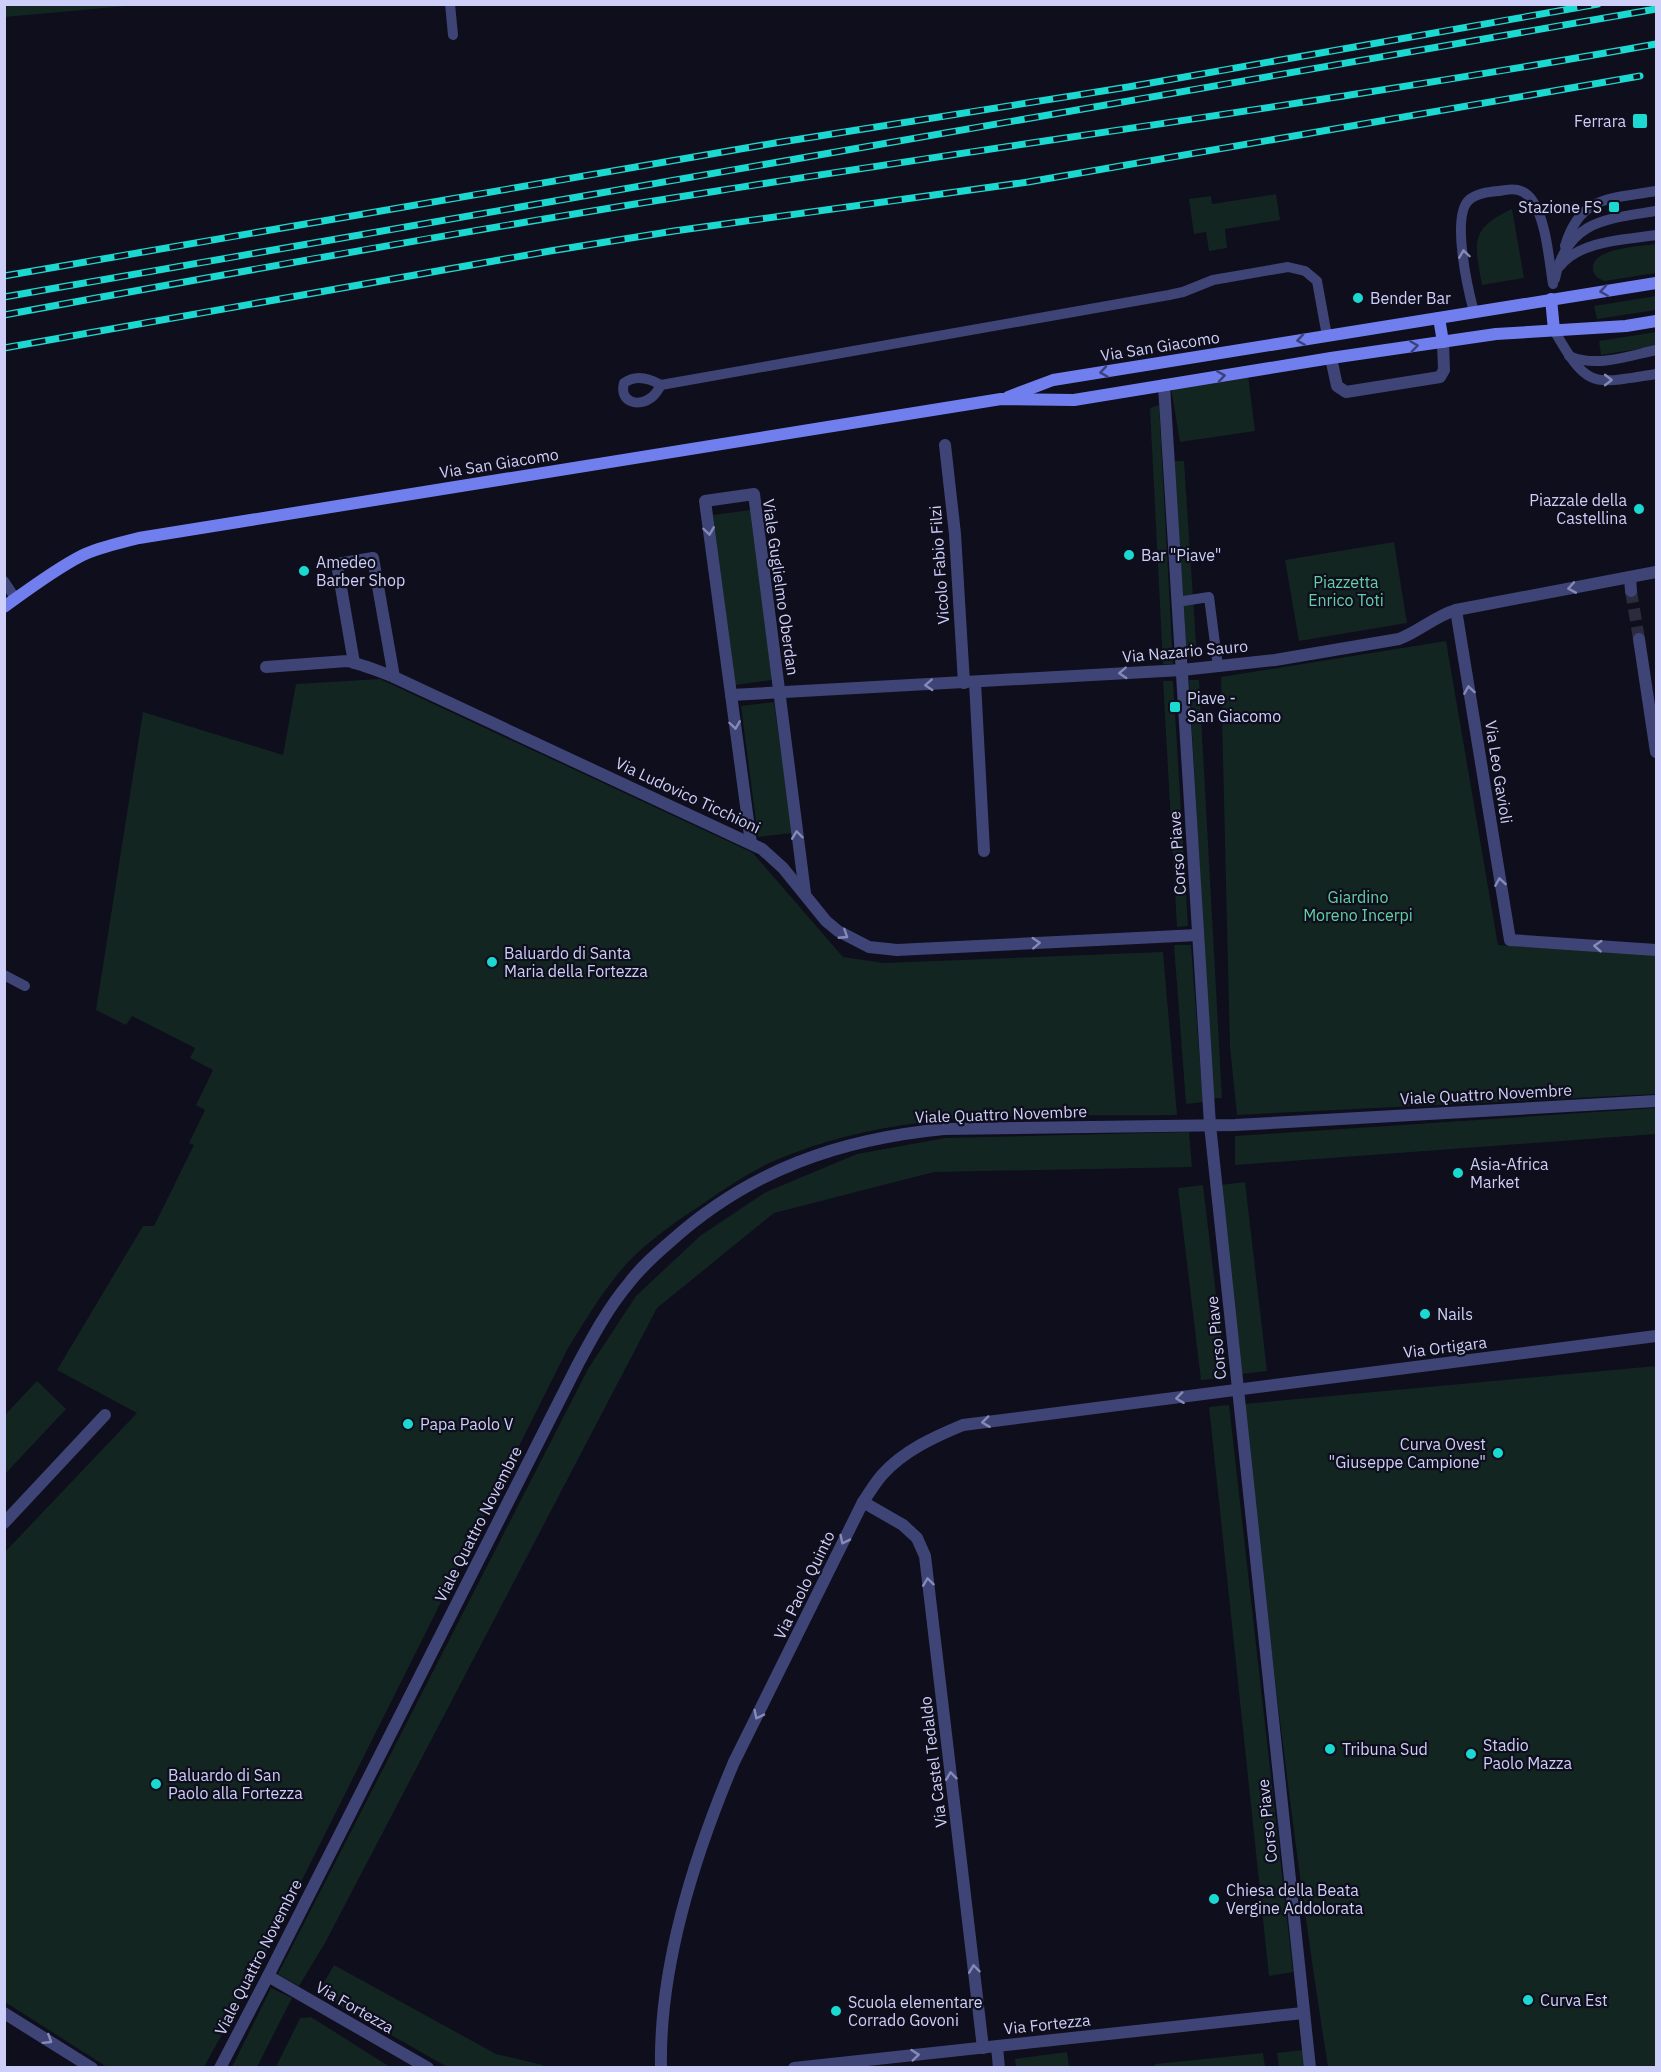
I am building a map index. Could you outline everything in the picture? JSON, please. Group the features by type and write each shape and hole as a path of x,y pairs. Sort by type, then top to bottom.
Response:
{"street":[{"name":"Via San Giacomo","path":"1001,399 1053,380 1656,283"},
{"path":"1551,299 1554,330"},
{"path":"1328,336 1336,386 1346,392 1440,377 1444,370 1439,318"},
{"name":"Via San Giacomo","path":"4,608 48,575 82,555 139,538 1001,399 1074,400 1331,358 1521,331 1626,326 1656,321"},
{"name":"Corso Piave","path":"1162,363 1210,1125 1310,2067"},
{"name":"Vicolo Fabio Filzi","path":"945,445 984,851"},
{"name":"Viale Guglielmo Oberdan","path":"751,843 705,501 754,494 805,893"},
{"path":"354,663 337,564 373,558 394,677"},
{"path":"1631,591 1630,577 1656,572"},
{"name":"Via Nazario Sauro","path":"731,696 1182,670 1275,660 1399,639 1411,635 1444,613 1630,577"},
{"name":"Via Leo Gavioli","path":"1456,610 1510,940 1656,950"},
{"path":"1639,639 1656,752"},
{"name":"Via Ludovico Ticchioni","path":"266,667 333,661 354,663 394,677 751,843 771,857 805,893 826,921 838,931 869,947 884,950 1198,936"},
{"path":"1647,687 1656,670"},
{"name":"Viale Quattro Novembre","path":"220,2067 578,1364 609,1309 630,1281 668,1244 689,1224 725,1198 782,1167 831,1150 873,1139 944,1129 1210,1125 1656,1101"},
{"name":"Via Ortigara","path":"1238,1391 1656,1336"},
{"name":"Via Paolo Quinto","path":"661,2067 660,2051 668,1976 687,1897 718,1802 734,1762 863,1502 883,1474 905,1455 934,1437 963,1425 1238,1391"},
{"path":"4,1522 105,1415"},
{"name":"Via Castel Tedaldo","path":"863,1502 903,1525 917,1538 925,1556 983,2048"},
{"name":"Via Fortezza","path":"268,1976 426,2067"},
{"path":"4,2013 92,2067"},
{"name":"Via Fortezza","path":"794,2067 1304,2013"},
{"path":"997,2047 999,2067"}],"lane":[{"path":"450,4 453,34"},
{"path":"1474,312 1460,226 1463,208 1469,200 1479,194 1516,189 1525,192 1532,199 1540,217 1553,284"},
{"path":"1561,259 1571,225 1586,209 1605,200 1656,191"},
{"path":"1551,299 1556,270 1570,242 1580,231 1607,219 1656,211"},
{"path":"1556,270 1581,249 1656,235"},
{"path":"661,385 1169,295 1213,280 1288,267 1305,271 1317,281 1328,336"},
{"path":"1554,330 1569,356 1586,375 1610,381 1656,374"},
{"path":"1569,356 1580,361 1591,362 1656,350"},
{"path":"4,581 16,599"},
{"path":"1177,602 1209,597 1218,667"},
{"path":"4,975 25,986"}],"green space":[{"path":"5,4 138,4 138,5 5,17"},
{"path":"1276,194 1280,220 1225,229 1227,248 1209,251 1206,232 1194,234 1189,199 1211,196 1212,204"},
{"path":"1512,209 1524,278 1482,285 1477,248 1481,231 1498,216"},
{"path":"1656,244 1656,273 1604,281 1594,273 1595,261 1600,256 1619,249"},
{"path":"1656,296 1656,310 1597,319 1594,306"},
{"path":"1656,332 1656,346 1601,355 1599,341"},
{"path":"1248,375 1255,431 1180,442 1171,388"},
{"path":"1159,405 1173,664 1163,664 1150,408"},
{"path":"1174,461 1184,461 1197,658 1187,658"},
{"path":"750,510 772,680 735,685 713,515"},
{"name":"Piazzetta Enrico Toti","path":"1394,542 1407,623 1299,641 1285,560"},
{"name":"Giardino Moreno Incerpi","path":"1446,641 1498,945 1656,955 1656,1094 1237,1115 1230,1047 1221,677"},
{"path":"380,679 753,853 843,957 884,963 1163,952 1177,1115 979,1118 881,1129 833,1140 775,1160 726,1188 658,1235 631,1259 605,1291 568,1348 252,1980 204,2067 107,2067 5,2002 4,1553 137,1413 57,1370 143,1226 154,1226 194,1145 189,1143 205,1110 196,1105 213,1070 190,1058 195,1048 132,1016 126,1025 96,1010 143,712 283,755 296,684"},
{"path":"1189,680 1199,680 1222,1098 1213,1098"},
{"path":"1163,681 1173,681 1188,926 1177,927"},
{"path":"774,702 792,833 758,837 741,706"},
{"path":"1174,945 1191,945 1203,1102 1186,1104"},
{"path":"1656,1108 1656,1134 1235,1165 1235,1136"},
{"path":"1189,1132 1192,1167 934,1172 774,1213 657,1308 325,1943 299,1986 278,1974 588,1369 636,1296 700,1236 766,1192 857,1154 945,1138"},
{"path":"1245,1182 1267,1371 1242,1374 1220,1185"},
{"path":"1203,1185 1226,1378 1201,1380 1178,1188"},
{"name":"Stadio Paolo Mazza","path":"1656,1366 1656,2067 1328,2067 1292,1819 1244,1404"},
{"path":"37,1381 66,1409 6,1473 5,1415"},
{"path":"1229,1405 1293,1972 1269,1976 1209,1407"},
{"path":"334,1965 496,2054 543,2065 543,2067 447,2067 318,1993"},
{"path":"271,1988 292,1998 257,2067 232,2067"},
{"path":"311,2017 390,2067 276,2067 300,2018"},
{"path":"1303,2050 1305,2067 1279,2067 1277,2053"},
{"path":"1067,2052 1069,2067 1016,2067 1015,2059"},
{"path":"1263,2053 1265,2067 1155,2067 1155,2064"}],"tunnel":[{"path":"1631,591 1639,639"}],"railway":[{"path":"4,276 775,143 1128,87 1598,4"},
{"path":"4,297 1656,9"},
{"path":"4,315 360,250 628,205 1422,84 1656,44"},
{"path":"4,348 550,251 674,231 1028,182 1640,76"}],"place":[{"name":"Ferrara","path":"1640,121"},
{"name":"Stazione FS","path":"1614,207"},
{"name":"Bender Bar","path":"1358,298"},
{"name":"Piazzale della Castellina","path":"1639,509"},
{"name":"Bar \"Piave\"","path":"1129,555"},
{"name":"Amedeo Barber Shop","path":"304,571"},
{"name":"Piave - San Giacomo","path":"1175,707"},
{"name":"Baluardo di Santa Maria della Fortezza","path":"492,962"},
{"name":"Asia-Africa Market","path":"1458,1173"},
{"name":"Nails","path":"1425,1314"},
{"name":"Papa Paolo V","path":"408,1424"},
{"name":"Curva Ovest \"Giuseppe Campione\"","path":"1498,1453"},
{"name":"Tribuna Sud","path":"1330,1749"},
{"name":"Stadio Paolo Mazza","path":"1471,1754"},
{"name":"Baluardo di San Paolo alla Fortezza","path":"156,1784"},
{"name":"Chiesa della Beata Vergine Addolorata","path":"1214,1899"},
{"name":"Curva Est","path":"1528,2000"},
{"name":"Scuola elementare Corrado Govoni","path":"836,2011"}]}
